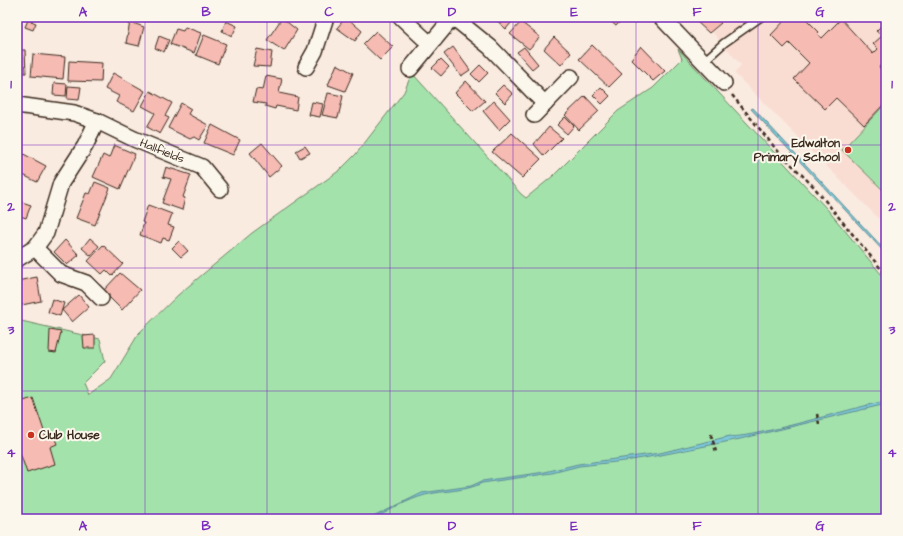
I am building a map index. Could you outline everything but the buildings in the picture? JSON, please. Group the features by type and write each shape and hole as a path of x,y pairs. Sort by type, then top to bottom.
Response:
{"street":[{"path":"306,67 316,51 326,17"},
{"path":"401,17 430,44"},
{"path":"410,69 453,17 490,47 545,104"},
{"path":"660,17 724,83"},
{"path":"534,115 571,77"},
{"name":"Hallfields","path":"17,105 74,113 97,121 134,140 202,167 220,188"},
{"path":"17,259 35,248 46,233 61,183 85,146 97,121"},
{"path":"35,248 61,274 86,283 101,298"}],"lane":[{"path":"703,62 724,43 762,17"}],"path":[{"path":"724,83 776,149 814,187 886,275"},
{"path":"817,414 819,424"},
{"path":"712,434 716,452"}],"shaded area":[{"name":"Edwalton Primary School","path":"726,17 886,17 886,226 734,73 741,65 712,32"}],"green space":[{"path":"678,49 827,209 886,280 886,519 17,519 17,320 100,339 105,361 83,383 88,395 111,379 139,333 178,295 252,233 340,170 356,154 404,92 412,73 526,198 553,176 618,111 653,88 682,59"},
{"path":"886,103 886,193 842,150"}],"water":[{"path":"753,108 886,251 886,254 751,109"},
{"path":"886,401 886,404 740,439 661,455 579,466 552,473 482,483 469,488 432,493 405,502 374,519 369,519 422,493 471,486 482,481 545,472 578,464 660,453 730,436 739,436 779,428"}],"place":[{"name":"Edwalton Primary School","path":"848,150"},
{"name":"Club House","path":"31,435"}]}
